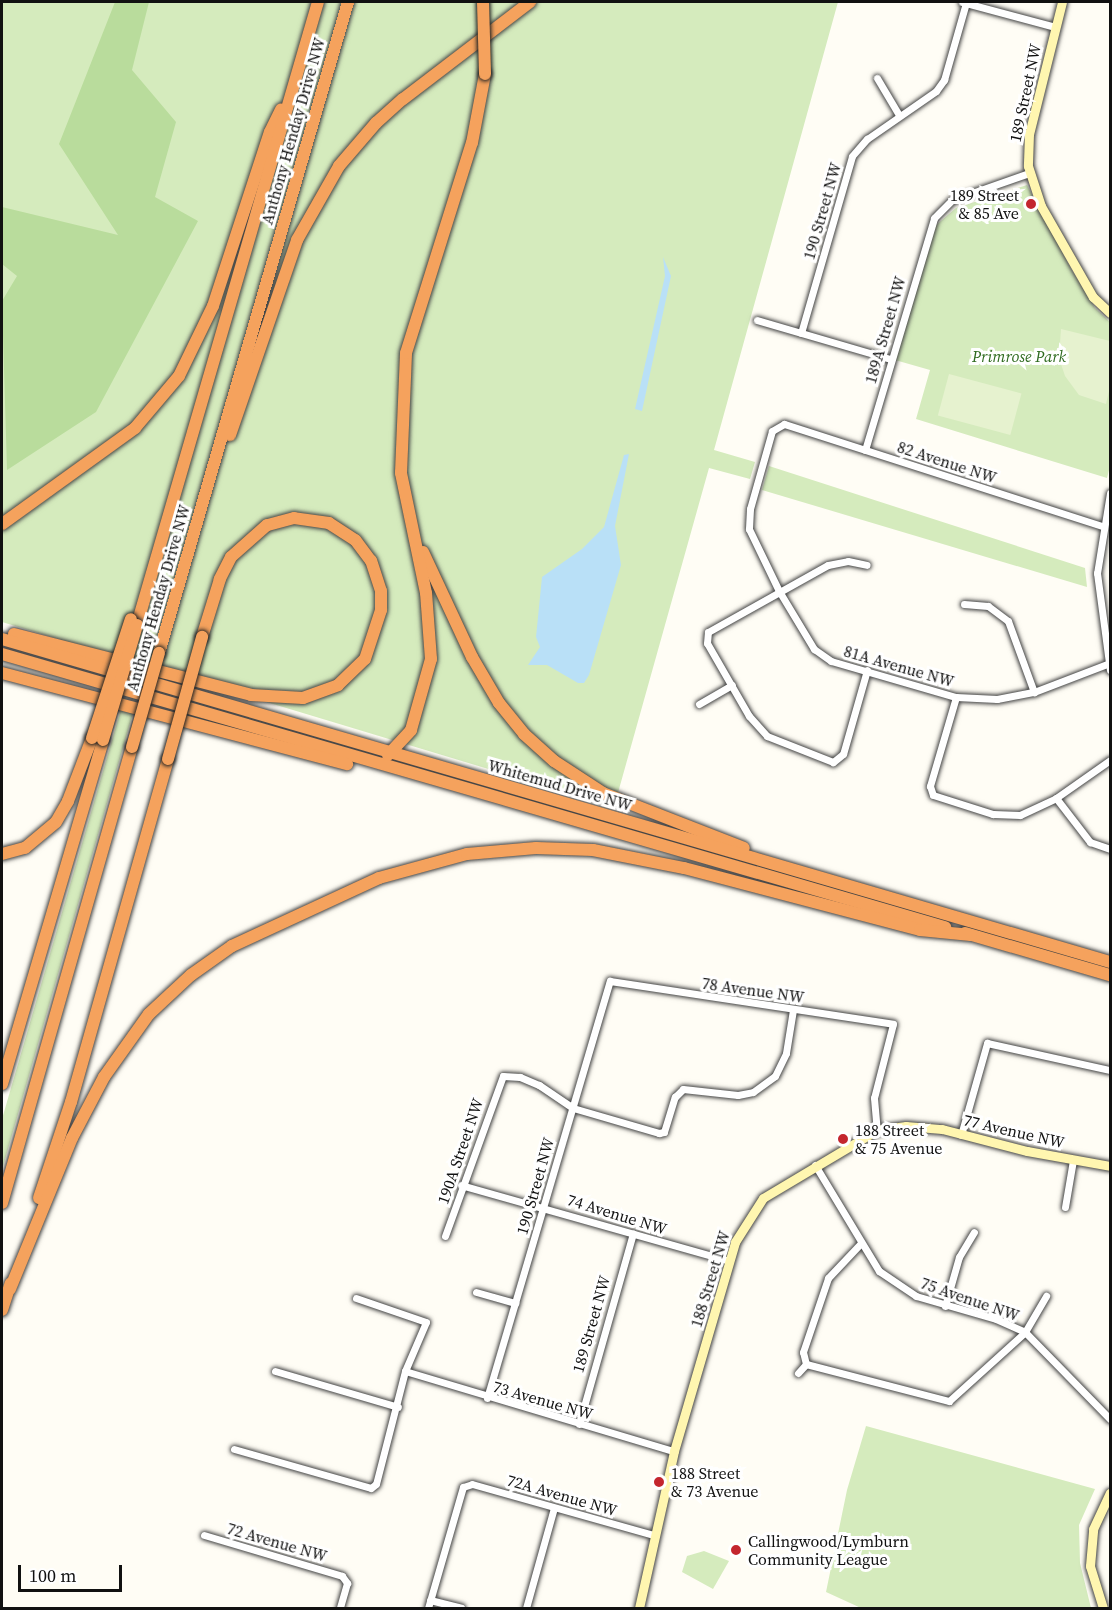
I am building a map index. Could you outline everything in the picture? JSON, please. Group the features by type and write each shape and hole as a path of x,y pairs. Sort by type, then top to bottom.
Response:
{"highway":[{"name":"Anthony Henday Drive NW","path":"2,1084 98,739 134,620 148,587 318,2"},
{"name":"Anthony Henday Drive NW","path":"2,1203 165,630 348,2"},
{"path":"374,763 392,753 411,730 431,659 426,593 405,508 400,433 403,375 412,327 472,143 485,74 483,2"},
{"path":"212,470 224,454 288,262 320,193 376,123 531,2"},
{"path":"2,524 135,428 179,376 209,315 270,132 296,78"},
{"path":"400,433 411,507 428,568 472,657 524,734 554,761 603,793 862,891"},
{"path":"2,631 250,695 303,698 338,686 365,659 381,610 381,591 371,561 356,540 329,523 294,518 267,525 231,557 220,579 202,637 168,759 71,1102 10,1289"},
{"name":"Whitemud Drive NW","path":"2,639 1110,962"},
{"name":"Whitemud Drive NW","path":"2,654 1110,975"},
{"path":"2,673 436,788 506,801"},
{"path":"2,854 25,848 56,822 98,739"},
{"path":"2,1310 72,1138 104,1077 149,1014 191,975 232,946 379,878 446,858 500,849 593,850 684,868 920,930 971,935"}],"street":[{"path":"964,2 1055,27"},
{"name":"190 Street NW","path":"801,333 852,156 858,147 899,115 936,91 944,80 964,2"},
{"name":"189 Street NW","path":"1062,2 1029,134 1029,173 1041,206 1094,297 1110,313"},
{"path":"877,78 899,115"},
{"name":"189A Street NW","path":"865,450 890,359 934,218 952,200 1029,173"},
{"path":"757,320 890,359"},
{"name":"82 Avenue NW","path":"749,529 750,509 772,431 784,424 1102,526"},
{"path":"1110,493 1102,526 1097,573 1110,665"},
{"name":"81A Avenue NW","path":"749,529 778,591 814,649 831,660 956,697 997,699 1034,692 1110,665"},
{"path":"867,565 848,561 828,565 708,632 707,643 749,716 767,736 833,762 843,754 867,670"},
{"path":"964,604 988,606 1008,621 1034,692"},
{"path":"699,704 732,685"},
{"path":"956,697 930,786 933,795 983,811 1020,815 1056,798 1110,760"},
{"path":"1056,798 1090,842 1110,849"},
{"name":"190 Street NW","path":"488,1398 610,981"},
{"name":"78 Avenue NW","path":"610,981 893,1024 874,1098 877,1130"},
{"path":"573,1108 659,1133 664,1132 675,1096 684,1089 738,1095 753,1092 775,1076 786,1053 793,1010"},
{"path":"961,1135 987,1043 1110,1070"},
{"name":"190A Street NW","path":"446,1236 461,1185 503,1076 520,1077 539,1085 573,1108"},
{"name":"77 Avenue NW","path":"877,1130 918,1125 1073,1160 1110,1166"},
{"name":"188 Street NW","path":"639,1608 675,1451 729,1262 743,1224 763,1198 877,1130"},
{"name":"77 Avenue NW","path":"1065,1207 1073,1160"},
{"name":"75 Avenue NW","path":"815,1165 860,1244 879,1271 896,1285 945,1306 996,1319 1025,1332 1110,1419"},
{"name":"74 Avenue NW","path":"461,1185 543,1206 729,1262"},
{"path":"945,1306 959,1257 974,1232"},
{"name":"189 Street NW","path":"579,1424 633,1233"},
{"path":"806,1364 803,1352 828,1278 860,1244"},
{"path":"476,1292 516,1303"},
{"path":"806,1364 942,1402 954,1399 1025,1332 1046,1296"},
{"path":"234,1449 370,1488 376,1484 398,1407 405,1371 426,1322 356,1298"},
{"path":"798,1373 806,1364"},
{"path":"274,1371 398,1407"},
{"name":"73 Avenue NW","path":"405,1371 488,1398 675,1451"},
{"name":"72A Avenue NW","path":"430,1600 463,1487 472,1484 654,1535"},
{"path":"1103,1608 1090,1566 1091,1548 1093,1529 1110,1493"},
{"path":"526,1608 554,1508"},
{"name":"72 Avenue NW","path":"204,1535 342,1576 347,1583 340,1608"},
{"path":"428,1608 430,1600 461,1608"}],"green space":[{"path":"2,2 838,2 714,450 755,462 750,479 709,468 614,807 2,622"},
{"path":"115,2 149,2 132,70 176,122 155,197 198,221 96,412 7,470 2,301 17,276 2,264 2,207 118,235 59,144"},
{"name":"Primrose Park","path":"1027,185 1071,269 1095,308 1110,322 1110,466 1107,478 916,419 930,370 895,360 935,226 956,208"},
{"path":"1061,329 1110,341 1110,387 1106,404 1079,395 1065,376 1059,358"},
{"path":"949,374 1021,393 1010,435 938,416"},
{"path":"769,466 1085,568 1087,587 762,490"},
{"path":"121,709 133,713 2,1170 2,1119"},
{"path":"866,1426 1095,1489 1079,1525 1080,1563 1091,1608 861,1608 826,1592 847,1490"},
{"path":"704,1551 729,1561 713,1589 682,1572 687,1556"}],"water":[{"path":"663,257 671,276 642,411 635,409 665,276"},
{"path":"629,454 615,526 621,565 589,675 584,683 578,683 547,665 528,665 540,647 536,637 542,577 582,549 604,527 624,455"}],"place":[{"name":"189 Street & 85 Ave","path":"1031,204"},
{"name":"188 Street & 75 Avenue","path":"843,1139"},
{"name":"188 Street & 73 Avenue","path":"659,1482"},
{"name":"Callingwood/Lymburn Community League","path":"736,1550"}]}
